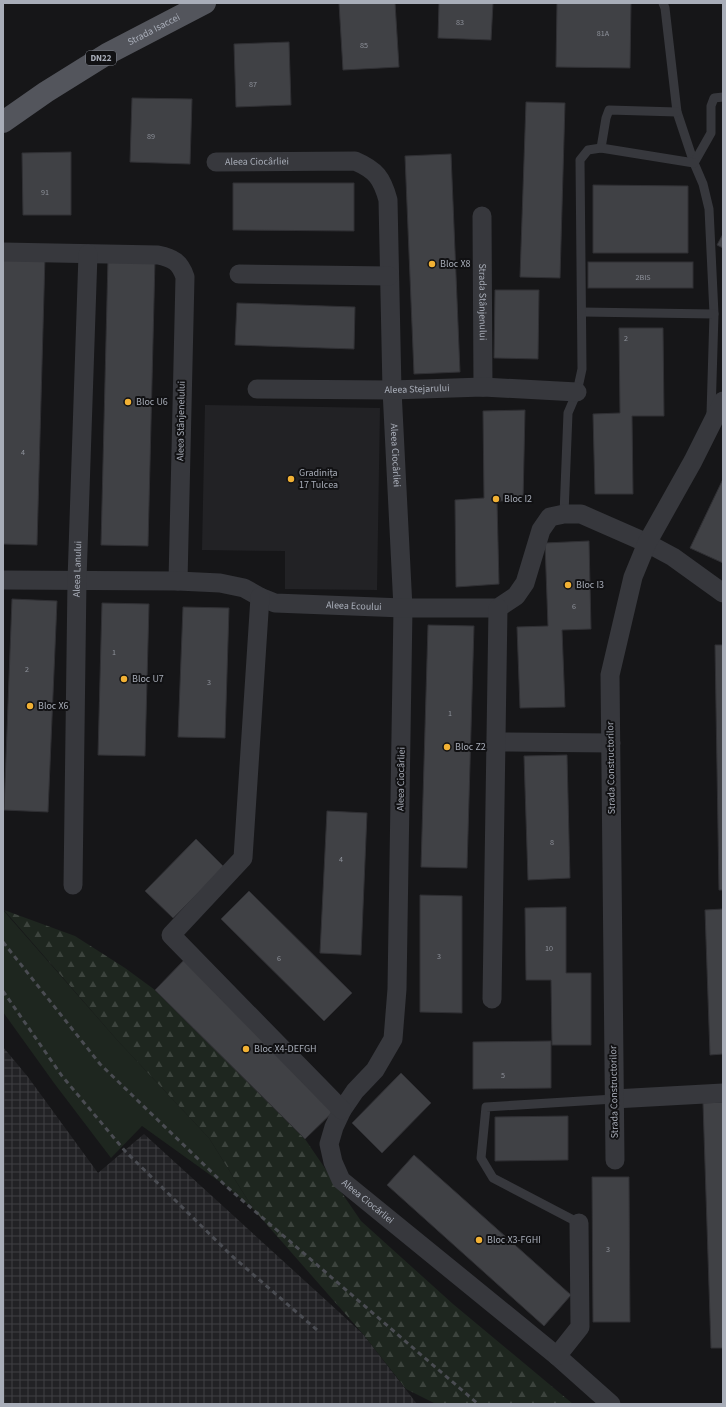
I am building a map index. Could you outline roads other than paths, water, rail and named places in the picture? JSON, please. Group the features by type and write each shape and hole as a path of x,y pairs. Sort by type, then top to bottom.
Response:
{"main road":[{"name":"Strada Isaccei","path":"3,122 46,92 106,54 205,3"}],"street":[{"name":"Aleea Ciocârliei","path":"216,162 355,161 369,166 377,175 384,186 388,200 392,390 403,608 397,989 393,1039 375,1070 355,1091 342,1110 334,1126 329,1144 333,1162 341,1180 557,1356 611,1404"},
{"name":"Strada Stânjenului","path":"482,216 483,387"},
{"path":"3,252 88,254"},
{"name":"Aleea Stânjenelului","path":"88,254 158,254 177,262 182,268 185,277 178,581"},
{"name":"Aleea Lanului","path":"73,885 77,580 88,254"},
{"path":"239,274 389,276"},
{"name":"Aleea Stejarului","path":"257,389 392,390 483,387 577,392"},
{"name":"Strada Constructorilor","path":"615,1160 610,675 633,577 647,543 693,461 723,401"},
{"path":"492,999 498,608 516,596 525,583 541,530 550,517 564,514 581,514 647,543 672,557 723,593"},
{"name":"Aleea Ecoului","path":"3,580 178,581 220,583 244,588 275,603 403,608 498,608"},
{"path":"260,597 243,858 171,935 342,1110"},
{"path":"496,742 611,743"},
{"path":"614,1099 723,1093"},
{"path":"557,1356 580,1327 579,1223"}],"lane":[{"path":"664,3 677,112 694,163 703,184 709,209 714,314 711,424"},
{"path":"694,163 710,133 710,106 714,98 723,97"},
{"path":"601,148 606,118 609,110 677,112"},
{"path":"564,514 568,413 577,392 582,369 580,160 588,150 601,148 694,163"},
{"path":"582,312 714,314"},
{"path":"579,1223 493,1178 481,1158 486,1107 614,1099"}],"railway":[{"path":"3,942 100,1064 227,1187 478,1404"},
{"path":"3,991 62,1076 125,1151 232,1256 317,1330"}],"place":[{"name":"Bloc X8","path":"432,264"},
{"name":"Bloc U6","path":"128,402"},
{"name":"Gradinița 17 Tulcea","path":"291,479"},
{"name":"Bloc I2","path":"496,499"},
{"name":"Bloc I3","path":"568,585"},
{"name":"Bloc U7","path":"124,679"},
{"name":"Bloc X6","path":"30,706"},
{"name":"Bloc Z2","path":"447,747"},
{"name":"Bloc X4-DEFGH","path":"246,1049"},
{"name":"Bloc X3-FGHI","path":"479,1240"}]}
